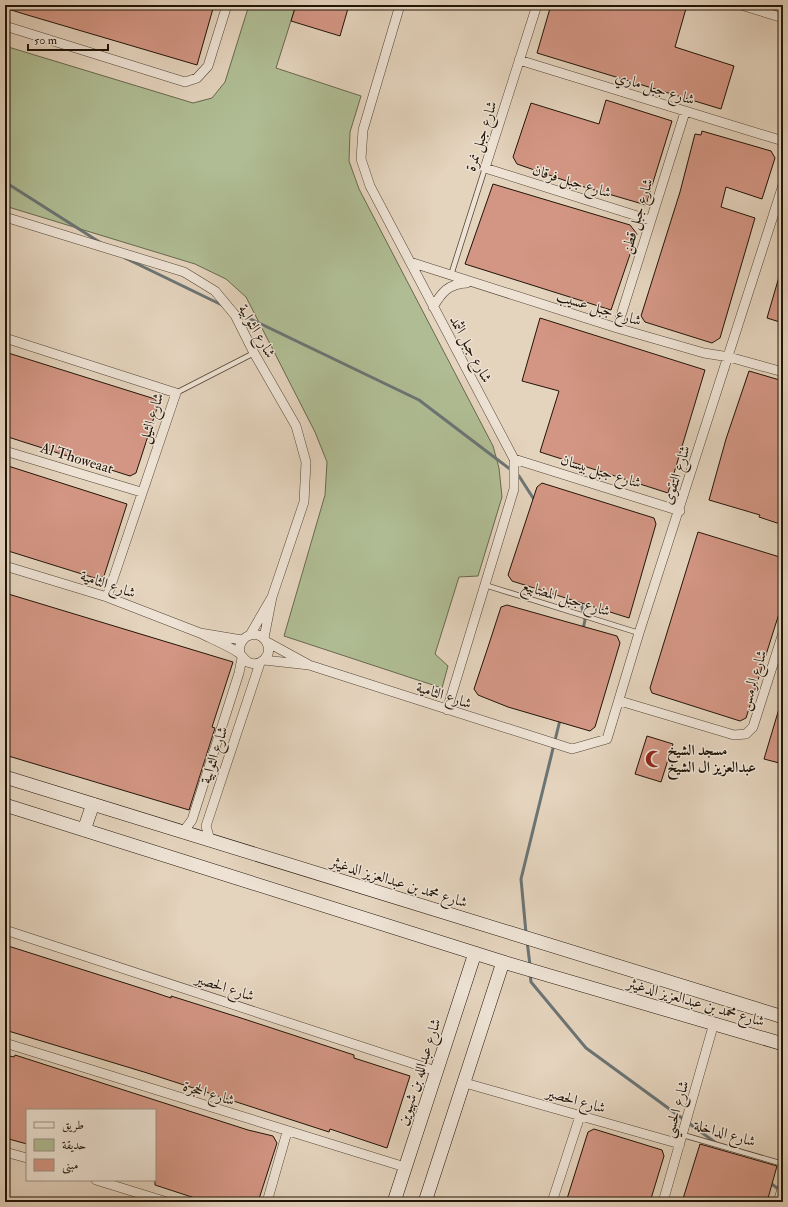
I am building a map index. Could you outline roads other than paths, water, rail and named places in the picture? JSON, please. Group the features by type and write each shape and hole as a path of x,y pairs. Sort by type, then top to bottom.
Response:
{"street":[{"path":"5,26 185,82 197,78 208,66 226,5"},
{"name":"شارع جبل الثمد","path":"400,5 363,130 361,159 370,186 514,459 514,489 447,710"},
{"name":"شارع جبل نمرة","path":"485,168 537,5"},
{"path":"741,5 783,18"},
{"name":"شارع جبل ماري","path":"519,60 783,141"},
{"name":"شارع جبل قطن","path":"617,328 685,112"},
{"name":"شارع جبل فرقان","path":"485,168 650,220"},
{"name":"شارع التقوى","path":"572,749 607,739 620,701 639,633 680,511 783,184"},
{"name":"شارع الثوابية","path":"5,217 184,272 215,291 235,315 254,353 296,426 306,462 304,502 272,597"},
{"name":"شارع جبل عسيب","path":"410,262 617,328 704,353 729,357 783,372"},
{"path":"433,307 442,292 457,283 470,282"},
{"name":"شارع الثيل","path":"5,338 176,393 141,492 107,597"},
{"name":"Al Thoweaat","path":"5,451 141,492"},
{"name":"شارع جبل بيسان","path":"514,459 680,511"},
{"name":"شارع الثامية","path":"5,566 107,597 200,633"},
{"path":"241,656 239,649 272,597"},
{"path":"262,661 268,651 265,640 272,597"},
{"path":"200,633 246,637 260,636 309,665"},
{"path":"200,633 241,656 250,663 262,661 309,665"},
{"name":"شارع الرمس","path":"620,701 734,735 746,734 754,727 783,633"},
{"name":"شارع الثوابية","path":"183,832 192,820 239,673 241,656"},
{"name":"شارع الثوابية","path":"210,840 206,826 254,678 262,661"},
{"name":"شارع الثامية","path":"309,665 572,749"},
{"name":"شارع محمد بن عبدالعزيز الدغيثر","path":"5,777 783,1017"},
{"path":"84,830 93,804"},
{"name":"شارع محمد بن عبدالعزيز الدغيثر","path":"5,805 503,962 783,1044"},
{"name":"شارع الحصير","path":"5,930 436,1071"},
{"name":"شارع عبدالله بن شهيوين","path":"394,1202 475,953"},
{"path":"424,1202 465,1083 503,962"},
{"name":"شارع الحسي","path":"663,1202 714,1023"},
{"name":"شارع الحجرة","path":"5,1043 287,1132 405,1167"},
{"name":"شارع الحصير","path":"465,1083 680,1144"},
{"path":"552,1202 580,1116"},
{"path":"267,1202 287,1132"},
{"path":"5,1152 26,1158"},
{"path":"99,1181 167,1202"},
{"path":"778,1202 783,1186"}],"lane":[{"name":"شارع جبل نمرة","path":"451,276 485,168"},
{"path":"176,393 254,353"},
{"name":"شارع جبل المضابيع","path":"485,586 639,633"},
{"name":"شارع الداخلة","path":"683,1135 783,1164"}],"waterway":[{"path":"5,182 101,243"},
{"path":"125,258 224,306"},
{"path":"236,312 419,400 519,476 535,501"},
{"path":"580,599 585,620 583,629"},
{"path":"526,933 521,879 560,720"},
{"path":"527,941 530,965"},
{"path":"530,973 531,982 586,1048 716,1143"},
{"path":"769,1182 781,1191"}],"place":[{"name":"مسجد الشيخ عبدالعزيز ال الشيخ","path":"654,759"}]}
